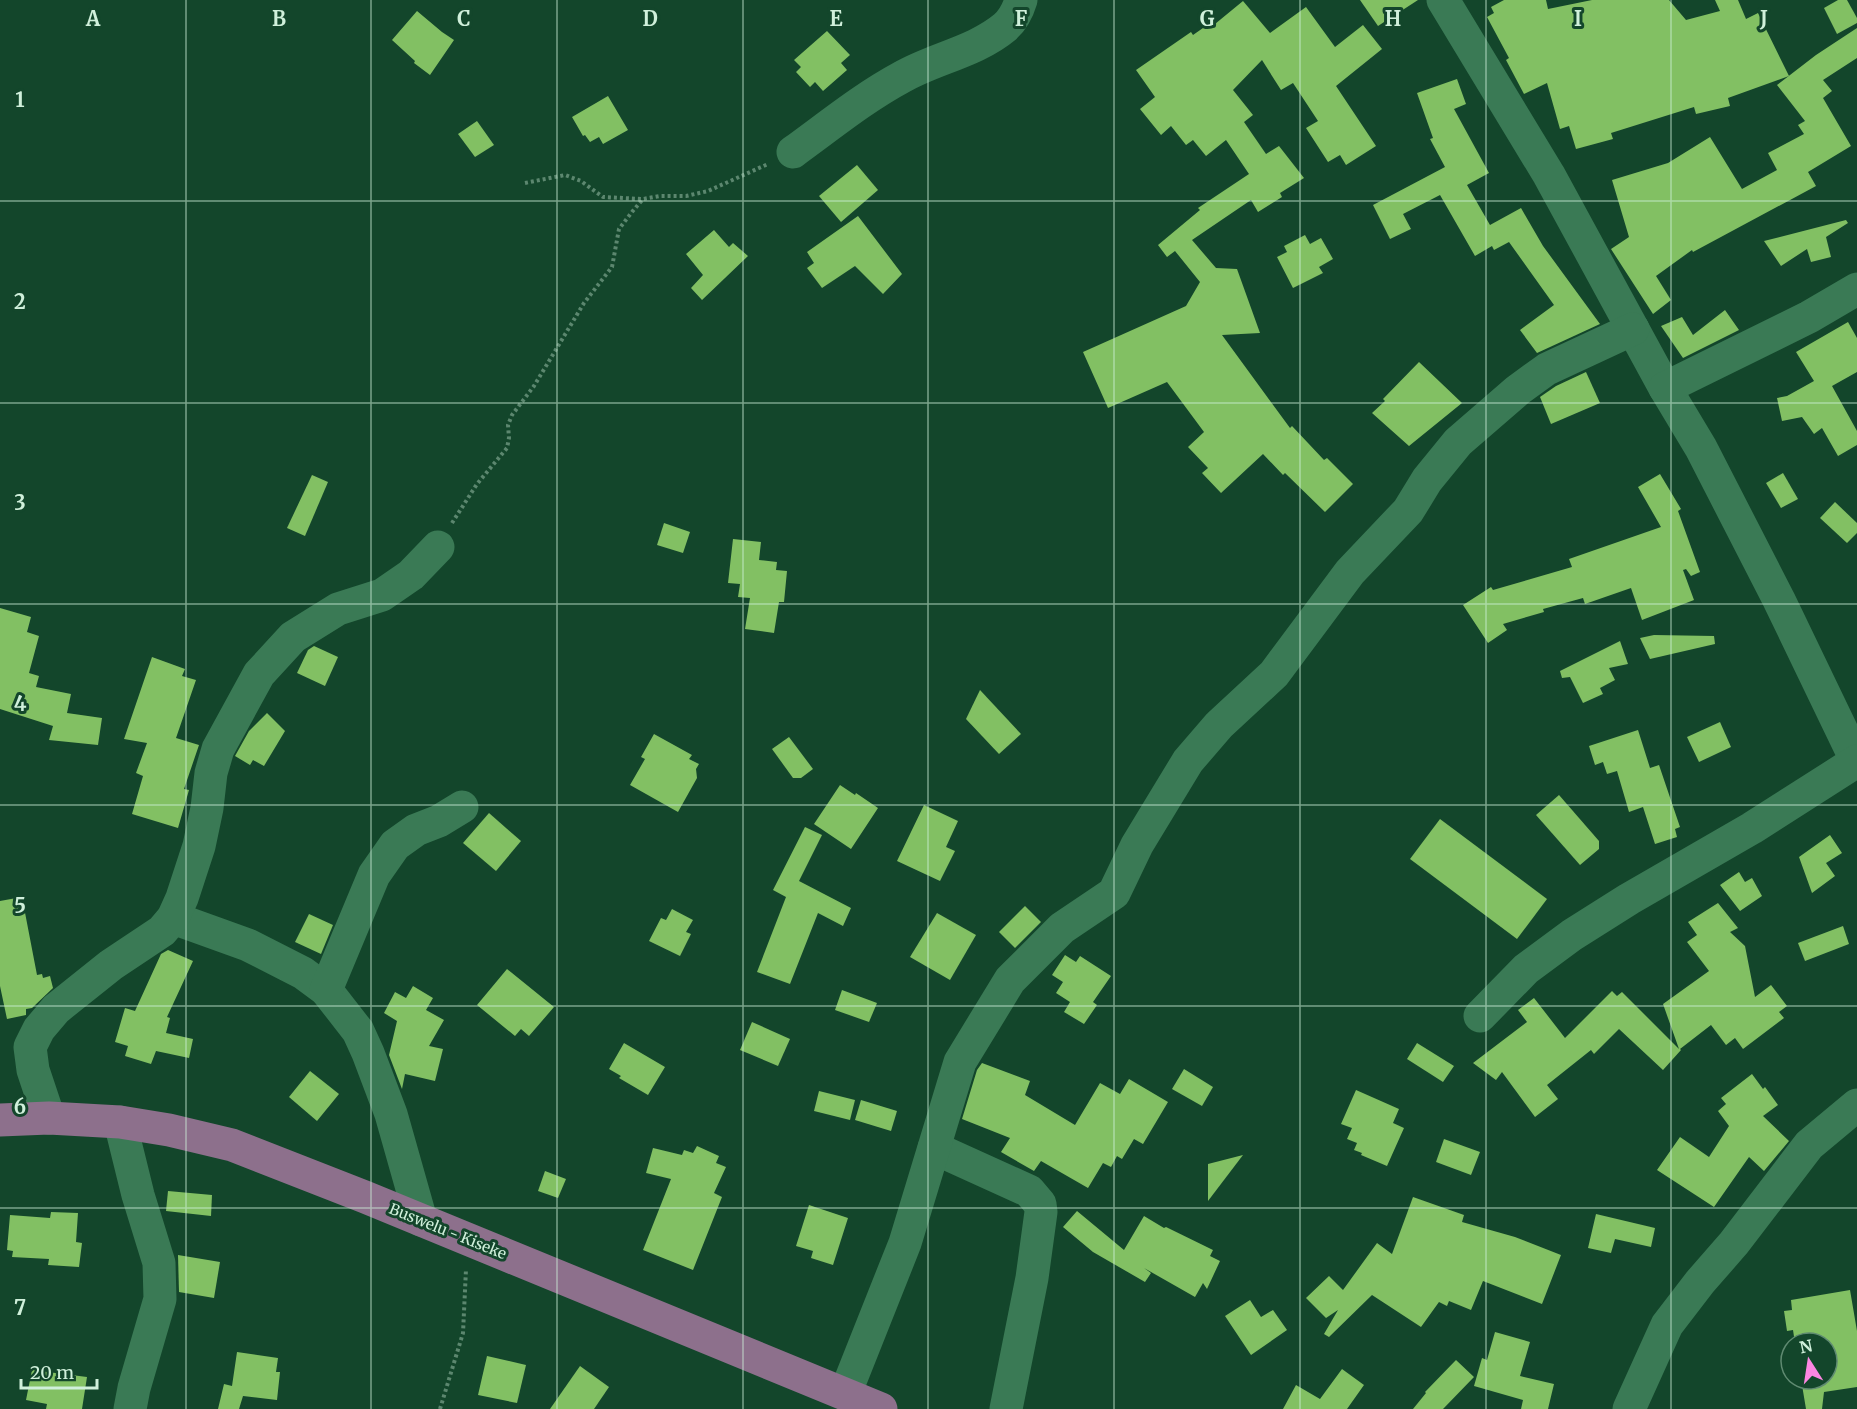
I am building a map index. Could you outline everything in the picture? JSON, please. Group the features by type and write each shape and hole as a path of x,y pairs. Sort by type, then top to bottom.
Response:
{"main road":[{"name":"Buswelu - Kiseke","path":"0,1120 49,1118 120,1122 232,1144 881,1409"}],"street":[{"path":"793,152 869,97 903,76 983,42 1007,26 1021,0"},
{"path":"1445,1 1544,165 1665,388 1701,448 1779,600 1857,761 1752,828 1572,934 1526,969 1480,1016"},
{"path":"1665,388 1809,316 1857,289"},
{"path":"845,1394 905,1243 960,1062 1010,980 1062,928 1114,893 1137,845 1188,761 1219,725 1274,674 1350,572 1408,510 1427,480 1458,442 1518,390 1547,369 1633,329"},
{"path":"49,1118 33,1070 30,1047 39,1029 56,1009 111,965 162,931 173,918 183,898 199,846 211,773 218,749 260,674 293,637 338,609 382,595 411,575 438,547"},
{"path":"326,990 374,875 395,845 416,831 462,807"},
{"path":"173,918 248,945 303,973 326,990 358,1031 368,1053 391,1114 422,1220"},
{"path":"1629,1409 1667,1325 1734,1243 1809,1145 1837,1119 1857,1105"},
{"path":"120,1122 138,1195 159,1263 160,1299 130,1409"},
{"path":"934,1148 1029,1191 1040,1204 1041,1212 1032,1278 1006,1409"}],"path":[{"path":"525,183 566,175 581,181 603,197 643,199 660,196 686,196 708,191 793,152"},
{"path":"438,547 477,484 507,448 508,425 512,415 534,386 584,303 612,267 619,229 643,199"},
{"path":"440,1409 463,1333 468,1239"}],"building":[{"path":"1360,0 1418,0 1378,26"},
{"path":"1504,0 1546,0 1548,9 1592,0 1669,0 1686,20 1720,11 1715,0 1738,0 1746,19 1758,13 1789,76 1728,98 1730,106 1696,114 1694,107 1611,133 1613,139 1576,149 1569,126 1560,129 1547,83 1524,94 1506,60 1509,58 1487,17 1494,13 1491,7"},
{"path":"1838,0 1847,0 1857,18 1857,23 1837,34 1824,8"},
{"path":"1243,1 1270,33 1306,7 1335,47 1363,25 1382,49 1336,86 1376,146 1346,165 1340,155 1328,162 1306,128 1318,121 1293,83 1281,90 1262,60 1233,90 1253,115 1244,122 1266,154 1279,146 1304,178 1280,193 1282,197 1258,212 1251,200 1192,240 1216,268 1237,269 1260,333 1222,335 1290,428 1292,426 1324,460 1327,458 1353,484 1325,512 1263,454 1221,493 1202,473 1208,468 1188,447 1204,432 1167,382 1108,408 1083,352 1186,306 1200,282 1175,251 1167,257 1158,245 1200,210 1198,208 1249,174 1226,140 1206,156 1193,140 1186,145 1171,126 1161,135 1140,109 1155,97 1136,70 1191,32 1193,35 1213,21 1215,24"},
{"path":"417,11 454,40 430,75 414,63 415,61 392,40"},
{"path":"1857,28 1857,58 1823,80 1832,91 1823,98 1851,146 1808,172 1816,186 1693,252 1692,250 1656,276 1671,300 1653,314 1611,249 1629,237 1612,180 1668,163 1710,137 1742,189 1777,170 1768,153 1804,134 1798,125 1805,121 1777,85 1816,55"},
{"path":"827,31 850,55 841,63 847,70 823,91 815,82 810,87 796,72 801,67 794,60"},
{"path":"1457,79 1466,104 1454,109 1489,173 1467,185 1490,225 1521,208 1543,246 1600,324 1537,353 1520,330 1554,305 1509,242 1494,250 1492,246 1475,256 1440,195 1403,214 1411,229 1390,239 1373,205 1445,167 1430,139 1433,138 1417,93"},
{"path":"608,96 628,130 603,144 599,137 590,142 585,135 583,136 572,117"},
{"path":"477,121 494,145 475,157 458,134"},
{"path":"857,165 878,190 841,222 819,196"},
{"path":"858,216 902,274 883,294 855,266 822,288 807,268 814,263 807,252"},
{"path":"1846,220 1848,223 1826,237 1831,257 1811,262 1807,249 1781,266 1764,241"},
{"path":"714,230 729,247 733,243 748,256 702,300 691,288 703,275 686,254"},
{"path":"1305,235 1310,244 1321,238 1333,259 1319,267 1323,273 1293,288 1277,257 1287,252 1284,246"},
{"path":"1725,310 1739,330 1683,358 1661,326 1682,317 1693,335"},
{"path":"1848,322 1857,338 1857,372 1832,386 1857,431 1857,445 1838,456 1822,428 1814,434 1802,417 1782,421 1777,398 1787,396 1814,381 1796,352"},
{"path":"1419,362 1462,403 1409,446 1372,413"},
{"path":"1586,372 1600,403 1551,424 1540,397 1556,386"},
{"path":"1783,473 1798,499 1781,508 1766,483"},
{"path":"1660,474 1681,509 1678,511 1700,572 1691,576 1686,569 1683,570 1694,600 1642,620 1631,588 1585,604 1583,598 1543,609 1544,612 1503,624 1507,630 1488,643 1463,605 1491,587 1493,590 1572,567 1569,559 1661,527 1638,487"},
{"path":"312,475 328,482 305,536 287,528"},
{"path":"1835,502 1857,523 1857,533 1847,543 1820,518"},
{"path":"664,523 690,532 683,553 657,545"},
{"path":"733,539 761,542 759,560 777,562 776,570 787,571 784,602 779,602 774,633 745,629 750,598 738,597 740,584 728,583"},
{"path":"0,608 31,617 27,632 39,636 29,673 39,676 36,687 71,694 67,713 102,718 98,745 49,740 53,726 0,709"},
{"path":"1654,635 1714,636 1715,644 1650,659 1640,638"},
{"path":"1620,641 1628,664 1609,668 1615,680 1600,688 1603,694 1583,703 1570,677 1562,678 1560,671"},
{"path":"314,646 338,657 325,686 297,673 308,650"},
{"path":"152,657 185,669 182,676 196,680 176,738 199,745 184,789 189,790 178,828 132,814 143,776 136,773 147,743 124,739"},
{"path":"980,690 1021,734 999,754 966,719"},
{"path":"267,713 285,731 264,766 253,760 250,765 235,756 249,731"},
{"path":"1720,722 1731,747 1699,762 1687,737"},
{"path":"1638,730 1650,768 1659,765 1680,827 1675,829 1677,837 1655,844 1643,807 1629,812 1617,771 1607,774 1603,762 1595,765 1589,746"},
{"path":"654,734 692,755 689,759 699,764 696,769 697,778 678,812 630,785 645,759 641,757"},
{"path":"789,737 813,769 801,778 793,778 772,749"},
{"path":"840,785 878,808 851,849 814,824"},
{"path":"1559,795 1599,841 1599,849 1580,865 1536,815"},
{"path":"924,805 958,821 946,847 955,851 940,881 897,861"},
{"path":"489,813 521,841 496,871 463,843"},
{"path":"1440,819 1547,899 1517,939 1410,859"},
{"path":"805,827 822,835 799,881 851,908 843,926 818,913 790,984 757,972 786,897 773,890"},
{"path":"1830,835 1842,853 1826,863 1835,876 1812,893 1799,857"},
{"path":"1739,872 1745,882 1752,878 1762,896 1740,911 1720,885"},
{"path":"22,897 37,975 42,974 43,978 50,976 53,988 32,1008 26,1009 26,1015 7,1019 0,986 0,901"},
{"path":"1718,903 1738,928 1730,932 1745,946 1755,997 1771,985 1787,1006 1779,1012 1784,1018 1743,1049 1735,1038 1726,1045 1711,1025 1680,1049 1663,1070 1619,1029 1594,1054 1591,1050 1547,1085 1558,1099 1535,1117 1502,1072 1496,1080 1473,1063 1527,1022 1518,1010 1534,998 1565,1038 1612,991 1617,996 1622,992 1679,1049 1663,1004 1709,971 1687,942 1697,935 1688,922"},
{"path":"1025,906 1041,922 1015,948 999,932"},
{"path":"672,909 693,920 686,932 691,934 680,956 649,941 661,918 666,920"},
{"path":"937,913 976,935 950,980 910,957"},
{"path":"309,914 333,925 321,954 295,942"},
{"path":"1843,926 1849,944 1805,961 1798,943"},
{"path":"168,950 193,961 167,1017 170,1018 166,1033 193,1039 189,1058 156,1051 151,1064 125,1056 128,1046 115,1042 125,1008 135,1011 161,954"},
{"path":"1065,955 1076,962 1080,956 1111,976 1093,1002 1097,1005 1084,1024 1064,1012 1070,1002 1056,993 1063,982 1052,975"},
{"path":"507,969 554,1007 529,1036 521,1029 515,1036 477,1005"},
{"path":"413,986 433,998 426,1010 444,1020 429,1046 443,1049 435,1081 405,1074 402,1089 389,1055 397,1021 384,1013 395,992 406,998"},
{"path":"842,990 877,1003 869,1022 835,1010"},
{"path":"752,1022 790,1039 778,1066 740,1050"},
{"path":"624,1043 665,1067 648,1095 619,1078 621,1076 609,1069"},
{"path":"1417,1043 1454,1066 1443,1082 1407,1059"},
{"path":"982,1063 1030,1081 1025,1095 1075,1125 1100,1083 1120,1094 1129,1079 1168,1102 1143,1144 1134,1139 1122,1159 1117,1156 1111,1167 1103,1163 1088,1188 1041,1161 1034,1171 1001,1152 1010,1138 962,1119 977,1070"},
{"path":"1184,1069 1213,1087 1202,1106 1172,1089"},
{"path":"310,1071 339,1094 317,1121 289,1097"},
{"path":"1752,1074 1778,1105 1763,1116 1789,1141 1764,1171 1749,1157 1714,1207 1657,1170 1680,1137 1709,1157 1729,1126 1718,1111 1726,1104 1721,1098"},
{"path":"1356,1090 1399,1109 1393,1123 1404,1128 1387,1166 1361,1155 1362,1153 1354,1150 1357,1143 1347,1139 1352,1128 1341,1124"},
{"path":"819,1091 855,1100 850,1120 814,1111"},
{"path":"861,1100 897,1111 891,1131 855,1120"},
{"path":"1444,1139 1480,1152 1471,1175 1436,1162"},
{"path":"697,1146 719,1156 716,1163 726,1167 714,1193 722,1197 693,1270 643,1250 671,1179 646,1173 653,1148 682,1155 684,1150 693,1153"},
{"path":"1243,1155 1208,1201 1208,1164"},
{"path":"545,1171 566,1179 558,1198 538,1191"},
{"path":"168,1191 212,1195 211,1216 166,1211"},
{"path":"1413,1197 1464,1215 1462,1222 1515,1237 1561,1255 1542,1304 1483,1281 1471,1310 1449,1301 1447,1306 1439,1302 1421,1327 1372,1295 1329,1337 1324,1334 1338,1310 1326,1318 1306,1298 1329,1276 1343,1290 1377,1243 1392,1254"},
{"path":"809,1205 848,1218 833,1265 811,1258 813,1251 796,1246"},
{"path":"1077,1211 1124,1250 1144,1216 1164,1228 1213,1250 1210,1256 1220,1261 1207,1289 1203,1283 1195,1297 1144,1268 1151,1273 1145,1282 1093,1252 1063,1227"},
{"path":"51,1212 78,1213 76,1242 82,1243 79,1267 48,1265 49,1259 12,1257 13,1251 7,1250 10,1215 50,1218"},
{"path":"1596,1214 1655,1228 1651,1247 1615,1239 1611,1253 1588,1248"},
{"path":"178,1255 220,1262 214,1298 179,1292"},
{"path":"1850,1290 1857,1331 1857,1387 1839,1390 1839,1331 1787,1331 1784,1311 1792,1310 1791,1300"},
{"path":"1250,1300 1261,1317 1273,1310 1287,1330 1251,1355 1225,1316"},
{"path":"1495,1332 1530,1342 1520,1376 1554,1384 1548,1409 1521,1409 1523,1400 1474,1386 1482,1358 1487,1360"},
{"path":"237,1352 278,1358 276,1372 280,1372 277,1400 243,1396 239,1409 218,1409 224,1384 232,1386"},
{"path":"487,1356 526,1365 517,1403 478,1395"},
{"path":"1456,1360 1474,1377 1443,1409 1413,1409 1425,1392"},
{"path":"580,1366 609,1387 594,1409 550,1409"},
{"path":"1342,1369 1364,1385 1347,1409 1283,1409 1296,1385 1320,1399"},
{"path":"32,1370 87,1377 82,1409 46,1409 47,1404 26,1400"},
{"path":"1803,1391 1831,1391 1824,1392 1822,1409 1806,1409"}]}
